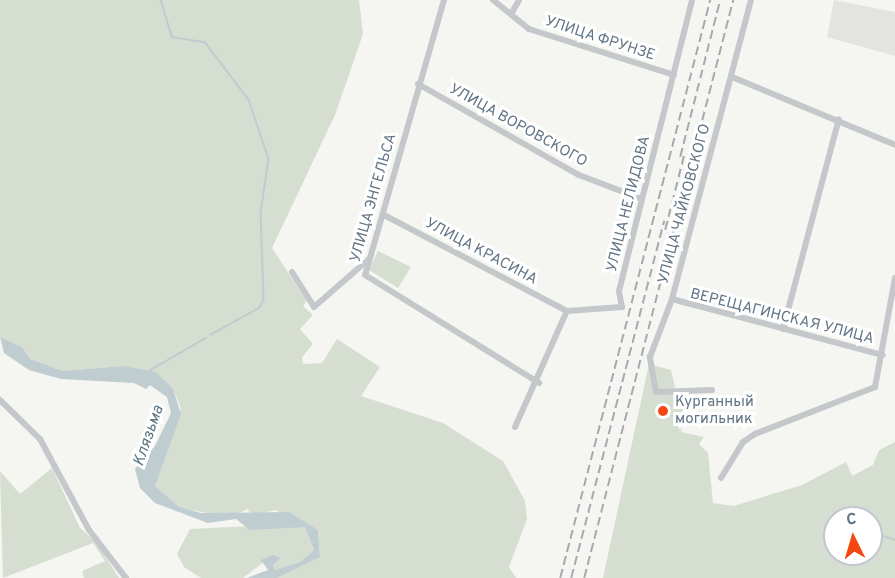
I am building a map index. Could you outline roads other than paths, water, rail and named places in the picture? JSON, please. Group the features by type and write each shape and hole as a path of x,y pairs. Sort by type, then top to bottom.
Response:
{"street":[{"name":"УЛИЦА ЭНГЕЛЬСА","path":"444,0 418,84 384,215 365,274 539,382"},
{"name":"УЛИЦА ФРУНЗЕ","path":"493,0 529,29 567,43 674,75"},
{"path":"511,14 519,0"},
{"name":"УЛИЦА НЕЛИДОВА","path":"567,311 622,307 619,291 692,0"},
{"name":"УЛИЦА ЧАЙКОВСКОГО","path":"712,390 656,392 651,346 672,299 751,0"},
{"path":"732,77 839,119 895,145"},
{"name":"УЛИЦА ВОРОВСКОГО","path":"418,84 579,175 642,199"},
{"path":"783,329 839,119"},
{"name":"УЛИЦА КРАСИНА","path":"384,215 567,311"},
{"path":"292,272 314,307 369,259"},
{"path":"883,355 895,278"},
{"name":"ВЕРЕЩАГИНСКАЯ УЛИЦА","path":"672,299 883,355 875,387 755,434 743,442 721,478"},
{"path":"515,427 539,382 567,311"},
{"path":"0,400 40,439 89,530 126,578"}],"waterway":[{"path":"161,0 172,37 205,42 249,100 269,159 261,213 264,299 260,308 211,335"},
{"path":"149,371 206,338"},
{"path":"883,536 895,540"}],"railway":[{"path":"560,578 710,0"},
{"path":"680,157 720,0"},
{"path":"584,578 733,0"},
{"path":"665,230 685,151"},
{"path":"571,578 664,221"}],"place":[{"name":"Курганный могильник","path":"663,411"}],"water label":[{"name":"Клязьма","path":"149,436"}]}
